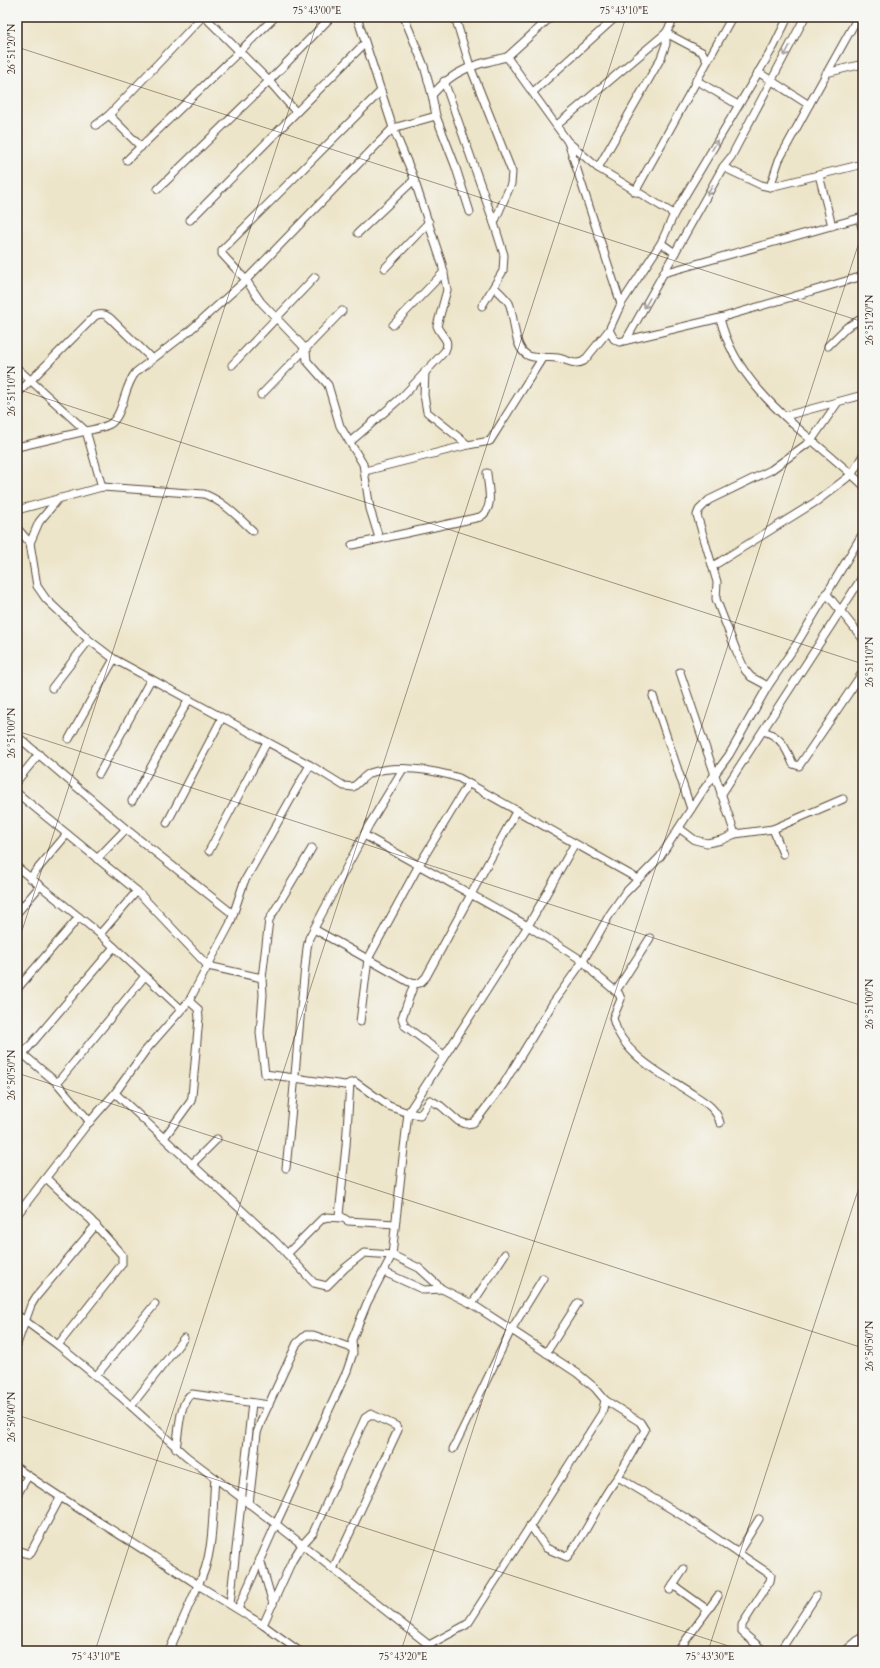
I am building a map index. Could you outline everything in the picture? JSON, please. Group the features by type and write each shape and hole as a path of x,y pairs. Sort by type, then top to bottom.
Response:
{"street":[{"path":"96,125 109,115 202,17"},
{"path":"206,17 269,81 296,112"},
{"path":"127,160 275,17"},
{"path":"158,189 269,81 331,17"},
{"path":"350,442 398,402 448,346 447,340 437,326 447,290 444,272 429,222 393,128 357,17"},
{"path":"404,17 424,66 436,116 455,165 470,212"},
{"path":"455,17 470,66 512,172 511,184 494,223"},
{"path":"432,95 444,81 470,66 507,57 551,17"},
{"path":"533,92 616,17"},
{"path":"557,125 666,33 675,17"},
{"path":"635,192 732,17"},
{"path":"494,287 508,302 517,338 522,350 530,356 554,357 575,364 584,360 609,330 621,304 661,244 674,214 758,72 788,17"},
{"path":"626,340 723,167 731,157 805,17"},
{"path":"770,187 779,160 858,17"},
{"path":"666,33 702,52 707,61"},
{"path":"598,168 661,58 666,44 666,33"},
{"path":"190,220 365,43"},
{"path":"507,57 568,142 621,304"},
{"path":"826,74 863,64"},
{"path":"758,72 809,105"},
{"path":"696,80 738,105"},
{"path":"444,81 494,223 504,262 503,271 482,306"},
{"path":"379,538 370,509 363,464 340,426 328,385 308,361 305,348 261,302 246,280 224,258 222,250 381,91"},
{"path":"109,115 141,147"},
{"path":"17,447 86,432 112,423 118,416 130,379 152,359 188,332 246,280 393,128 436,116"},
{"path":"568,142 598,168 635,192 674,214"},
{"path":"723,167 761,185 770,187 863,164"},
{"path":"819,175 832,226"},
{"path":"358,233 414,180"},
{"path":"664,273 861,218 863,230"},
{"path":"386,268 429,222"},
{"path":"661,244 675,253"},
{"path":"393,324 444,272"},
{"path":"609,330 614,339 619,342 720,318 863,276"},
{"path":"232,365 315,277"},
{"path":"261,395 342,311"},
{"path":"17,394 95,316 99,314 105,314 110,318 152,359"},
{"path":"720,318 727,340 744,372 785,416 811,441 852,474 863,485"},
{"path":"828,346 847,327 863,318"},
{"path":"365,471 468,445 490,441 543,357"},
{"path":"17,368 86,432 102,487"},
{"path":"425,371 424,395 427,412 468,445"},
{"path":"785,416 863,395"},
{"path":"768,686 751,677 745,670 716,599 718,582 698,521 699,510 709,500 772,470 811,441 838,402"},
{"path":"713,566 817,501 852,474 863,455"},
{"path":"352,545 480,517 485,514 490,504 487,474"},
{"path":"17,510 102,487 204,494 214,498 226,507 253,531"},
{"path":"59,498 39,522 30,543 35,578 40,592 89,640 114,660 310,765 344,786 348,787 358,784 369,774 387,770 446,774 459,778 517,810 574,845 638,879"},
{"path":"17,528 30,543"},
{"path":"312,848 269,920 262,978 263,995 260,1033 265,1074 345,1085 355,1082 389,1106 408,1113 420,1115 430,1100 441,1106 458,1121 466,1124 473,1123 503,1085 553,1003 583,961 610,914 638,879 660,857 691,809 729,755 768,686 796,645 863,533"},
{"path":"721,795 863,576"},
{"path":"826,593 863,639"},
{"path":"52,688 89,640"},
{"path":"69,739 114,660"},
{"path":"680,672 714,776 735,834"},
{"path":"763,731 778,738 785,747 793,764 799,766 863,672"},
{"path":"99,774 151,679"},
{"path":"653,696 691,809"},
{"path":"132,801 189,699"},
{"path":"167,823 222,718"},
{"path":"17,736 126,829 233,914"},
{"path":"208,851 267,742"},
{"path":"17,781 39,754"},
{"path":"17,1215 90,1122 115,1093 146,1050 189,1001 230,924 244,882 310,765"},
{"path":"286,1168 296,1079 297,1046 307,948 314,928 364,834 403,770"},
{"path":"360,1022 368,959 419,865 468,784"},
{"path":"17,793 136,891 208,966 262,978"},
{"path":"679,828 695,840 707,842 722,840 735,834 773,829 843,799"},
{"path":"314,928 414,984 420,983 426,977 517,810"},
{"path":"97,859 126,829"},
{"path":"773,829 783,854"},
{"path":"30,878 67,834"},
{"path":"364,834 528,926 583,961 593,972 619,994 621,999 613,1018 628,1047 642,1060 710,1106 719,1118 720,1123"},
{"path":"238,1609 311,1445 347,1371 353,1352 352,1340 367,1303 392,1255 408,1113 528,926 574,845"},
{"path":"17,867 100,934 181,1009"},
{"path":"17,913 40,886"},
{"path":"100,934 136,891"},
{"path":"17,989 79,917"},
{"path":"616,991 650,938"},
{"path":"23,1054 114,947"},
{"path":"57,1083 145,976"},
{"path":"414,984 402,1018 405,1026 444,1055"},
{"path":"164,1138 191,1101 192,1096 199,1018 198,1009 189,1001"},
{"path":"17,1049 57,1083 90,1122"},
{"path":"341,1218 338,1213 346,1146 350,1083"},
{"path":"115,1093 287,1254 314,1283 327,1286 345,1268 364,1253 392,1255 419,1268 442,1289 472,1304 577,1372 595,1388 605,1400 640,1422 645,1430 644,1434 618,1477 606,1491 578,1542 567,1557 546,1548 530,1525"},
{"path":"192,1164 217,1139"},
{"path":"46,1178 96,1225 122,1255 122,1264 58,1345"},
{"path":"287,1254 322,1219 327,1217 341,1218 348,1221 395,1224"},
{"path":"17,1344 36,1297 96,1225"},
{"path":"472,1304 505,1254"},
{"path":"384,1272 424,1290 442,1289"},
{"path":"453,1449 511,1330 543,1278"},
{"path":"546,1353 578,1303"},
{"path":"96,1376 155,1304"},
{"path":"17,1315 58,1345 96,1376 176,1448 302,1544 430,1648 466,1625 602,1413 605,1400"},
{"path":"249,1504 257,1434 262,1419 297,1343 302,1337 312,1335 352,1348"},
{"path":"131,1406 184,1338"},
{"path":"176,1448 183,1404 188,1396 192,1394 269,1405"},
{"path":"230,1604 243,1499 252,1403"},
{"path":"263,1625 292,1561 302,1544 313,1533 368,1415 374,1415 396,1426 398,1428 397,1434 333,1569"},
{"path":"17,1468 60,1498 263,1625 299,1651"},
{"path":"17,1495 28,1476"},
{"path":"618,1477 686,1518 772,1578 742,1625 742,1632 764,1651"},
{"path":"169,1651 198,1585 203,1577 208,1556 215,1478"},
{"path":"17,1550 25,1554 31,1552 60,1498"},
{"path":"738,1553 759,1519"},
{"path":"260,1559 273,1604"},
{"path":"684,1569 671,1588 708,1610"},
{"path":"678,1651 718,1596"},
{"path":"780,1651 816,1596"},
{"path":"845,1651 863,1637"},
{"path":"855,1651 863,1637"}]}
